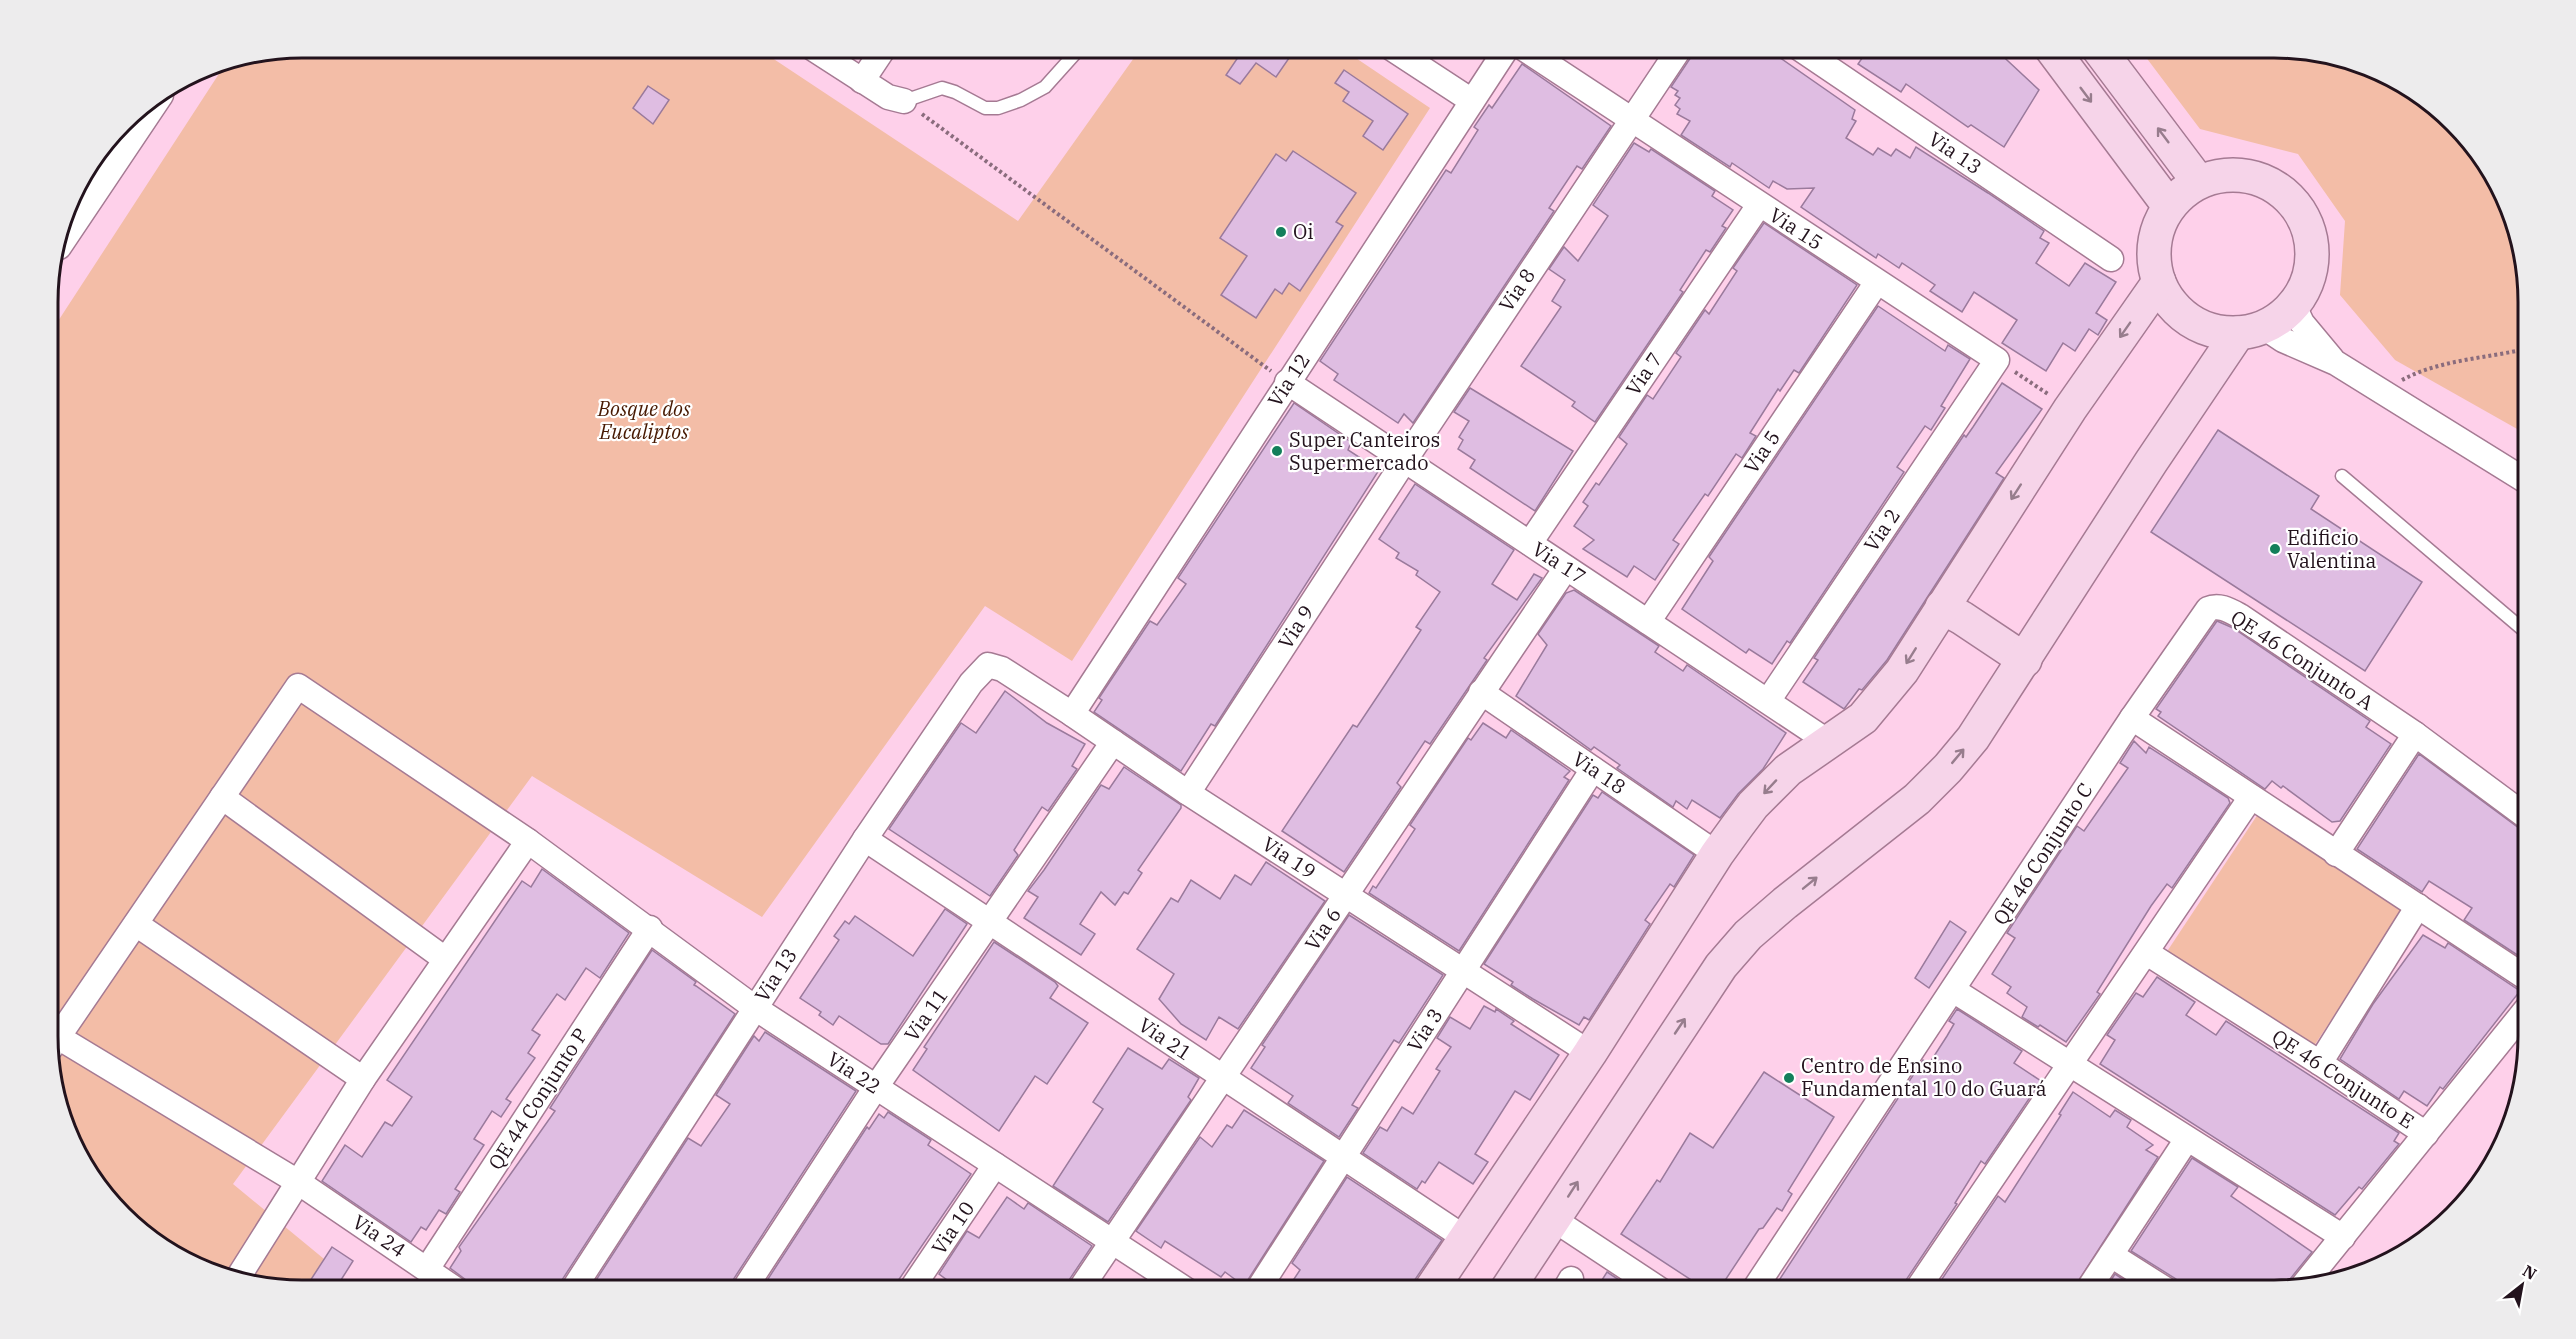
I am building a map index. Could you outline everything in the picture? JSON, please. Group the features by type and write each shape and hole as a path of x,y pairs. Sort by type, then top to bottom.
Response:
{"street":[{"path":"827,58 888,97 904,101"},
{"path":"862,81 877,58"},
{"path":"1406,58 1472,101"},
{"name":"Via 12","path":"1072,714 1500,58"},
{"name":"Via 15","path":"1538,58 1997,360"},
{"name":"Via 8","path":"1405,460 1673,58"},
{"name":"Via 13","path":"1814,58 2111,258"},
{"path":"2058,58 2169,207"},
{"path":"2106,58 2198,181"},
{"path":"69,232 148,114"},
{"path":"1513,1280 1721,966 1748,935 1770,916 1883,828 1940,776 1973,738 2151,462 2252,330 2293,304 2304,289 2312,263 2310,237 2300,213 2283,193 2259,180 2234,175 2198,181 2169,207 2155,235 2153,259 2159,282 2171,304 2190,321 2213,331 2252,330 2283,340 2336,363 2518,476"},
{"name":"Via 7","path":"1530,543 1759,205"},
{"name":"Via 5","path":"1648,622 1877,282"},
{"path":"1444,1280 1465,1238 1590,1053 1717,854 1753,805 1774,783 1788,770 1863,718 1884,694 2070,408 2159,282"},
{"path":"2293,304 2302,323 2336,363"},
{"name":"Via 2","path":"1768,701 1997,360"},
{"name":"Via 17","path":"1287,382 1830,743"},
{"name":"Via 9","path":"1188,793 1405,460"},
{"name":"Via 6","path":"1086,1280 1566,568"},
{"name":"QE 46 Conjunto A","path":"2132,718 2202,615 2214,606 2240,616 2415,734"},
{"path":"1942,608 1962,618 2025,660"},
{"name":"Via 13","path":"579,1280 865,839 971,683 988,665"},
{"name":"Via 19","path":"988,665 1002,669 1072,714 1188,793 1590,1053"},
{"name":"Via 22","path":"222,797 298,686 528,841 650,928 755,1008 1171,1280"},
{"name":"Via 18","path":"1481,692 1717,854"},
{"path":"2132,718 2336,855 2518,972"},
{"name":"QE 46 Conjunto C","path":"1760,1280 2132,718"},
{"path":"2336,855 2415,734 2518,803"},
{"name":"Via 11","path":"750,1280 876,1087 1113,742"},
{"name":"Via 3","path":"1264,1280 1593,769"},
{"path":"58,1037 222,797 445,959"},
{"path":"1924,1280 2251,797"},
{"name":"Via 21","path":"865,839 1465,1238"},
{"path":"241,1272 363,1079 528,841"},
{"path":"2320,1063 2418,906"},
{"path":"136,924 363,1079"},
{"name":"QE 44 Conjunto P","path":"427,1269 650,928"},
{"name":"QE 46 Conjunto E","path":"2147,953 2427,1134 2310,1277"},
{"path":"1953,990 2343,1237"},
{"path":"2427,1134 2518,1020"},
{"name":"Via 24","path":"59,1046 298,1182 442,1280"},
{"path":"2094,1280 2187,1139"},
{"name":"Via 10","path":"918,1280 996,1165"},
{"path":"1553,1219 1645,1280"},
{"path":"2111,1255 2152,1280"}],"lane":[{"path":"904,101 942,88 955,92 985,108 998,108 1021,100 1045,87 1072,58"},
{"path":"2342,476 2518,625"}],"path":[{"path":"904,101 1287,382"},
{"path":"2382,391 2421,372 2448,364 2518,351"},
{"path":"1997,360 2070,408"}],"green space":[{"name":"Bosque dos Eucaliptos","path":"303,58 772,58 1018,221 1134,58 1356,58 1430,108 1072,661 985,606 762,917 532,776 233,1184 335,1268 322,1280 287,1280 255,1276 224,1268 167,1239 130,1209 109,1185 91,1158 71,1115 63,1084 58,1036 58,321 220,73 255,63"},
{"path":"2147,58 2273,58 2321,63 2352,71 2395,91 2422,109 2446,130 2467,154 2485,181 2505,224 2513,255 2518,303 2518,429 2395,360 2340,295 2345,221 2298,154 2200,129"},
{"path":"2258,814 2404,910 2312,1049 2166,953"}],"building":[{"path":"1238,58 1289,58 1276,77 1256,63 1240,84 1226,75"},
{"path":"1690,58 1780,58 1855,110 1852,119 1856,121 1846,138 1873,155 1878,148 1891,156 1896,149 1910,158 1916,147 1988,193 2044,231 2040,238 2049,243 2036,263 2069,286 2085,263 2116,282 2096,313 2107,320 2098,335 2089,329 2075,351 2063,343 2046,371 2002,343 2017,320 1974,292 1962,312 1930,291 1935,285 1902,263 1899,268 1878,254 1876,258 1801,207 1814,188 1787,189 1773,181 1769,188 1732,163 1730,167 1681,135 1690,121 1677,114 1680,109 1675,105 1680,98 1675,95 1678,91 1671,87"},
{"path":"1862,58 2005,58 2039,90 2004,147 1971,125 1968,127 1906,84 1901,92 1858,64"},
{"path":"1522,64 1611,126 1582,169 1577,166 1549,208 1554,211 1413,423 1404,414 1398,423 1334,380 1338,374 1320,361 1446,170 1451,173 1478,130 1474,127 1489,105 1492,108"},
{"path":"1344,70 1408,114 1383,150 1363,136 1373,121 1343,101 1349,92 1335,83"},
{"path":"648,86 669,100 653,124 633,108"},
{"path":"1634,143 1649,152 1651,149 1715,191 1712,196 1733,210 1722,226 1726,228 1710,252 1706,250 1680,290 1683,292 1595,422 1572,406 1575,402 1521,366 1561,307 1552,301 1565,280 1549,269 1564,247 1578,261 1608,216 1593,205"},
{"name":"Oi","path":"1293,151 1356,193 1336,222 1343,226 1300,291 1289,283 1282,294 1275,289 1256,318 1221,295 1247,256 1220,238 1276,154 1286,161"},
{"path":"1764,223 1857,285 1799,373 1794,370 1780,391 1778,389 1750,433 1756,436 1742,458 1736,454 1708,496 1705,494 1673,540 1679,544 1655,580 1634,566 1627,577 1583,549 1594,540 1574,526 1588,506 1583,502 1596,483 1599,485 1627,444 1619,437 1647,395 1653,399 1681,357 1676,353 1705,310 1709,314 1737,271 1733,268"},
{"path":"1878,306 1945,351 1948,345 1970,359 1941,406 1945,408 1931,430 1925,426 1897,467 1904,472 1790,643 1787,641 1772,664 1749,649 1746,653 1682,609 1713,561 1709,557"},
{"path":"2002,383 2042,409 1996,473 2004,478 1887,660 1862,690 1859,689 1844,709 1803,682 1818,660 1814,658 1964,435 1966,437"},
{"path":"1470,388 1573,451 1535,511 1470,468 1475,460 1458,449 1463,440 1459,437 1469,421 1454,412"},
{"path":"1294,403 1351,442 1348,450 1379,470 1215,726 1211,724 1181,771 1094,712 1102,700 1099,698 1150,621 1157,625 1186,584 1178,578"},
{"name":"Edificio Valentina","path":"2218,430 2319,496 2311,509 2422,582 2365,671 2151,532"},
{"path":"1415,484 1514,550 1492,584 1517,600 1534,574 1542,578 1484,658 1487,660 1430,744 1425,741 1397,783 1401,787 1344,872 1282,831 1353,725 1357,727 1385,685 1421,630 1416,627 1440,592 1416,575 1418,571 1396,558 1399,553 1379,539"},
{"path":"1574,590 1659,646 1655,652 1683,671 1687,665 1786,733 1763,769 1738,794 1720,818 1692,800 1687,809 1676,801 1673,807 1617,768 1620,765 1594,747 1591,750 1516,696 1547,645 1538,634 1566,593"},
{"path":"2217,621 2233,628 2370,721 2366,727 2391,744 2340,821 2332,822 2283,786 2281,788 2272,781 2265,789 2158,716 2161,712 2156,709"},
{"path":"1005,691 1047,723 1085,744 1072,766 1077,769 1048,811 1042,807 1014,850 1018,855 990,896 889,829 961,723 976,733"},
{"path":"1483,723 1506,738 1511,730 1570,771 1564,777 1569,780 1459,951 1369,893 1373,886 1376,888 1415,829 1410,825 1468,738 1471,740"},
{"path":"2134,741 2146,753 2149,747 2228,798 2230,803 2172,888 2167,884 2151,906 2097,992 2100,994 2066,1042 2040,1025 2038,1027 2022,1017 2027,1007 2007,993 2011,987 1992,974 2015,938 2007,933 2077,826 2084,831 2128,768 2120,763"},
{"path":"2419,754 2518,827 2518,955 2464,920 2472,908 2429,881 2422,892 2357,849"},
{"path":"1124,767 1181,805 1181,808 1138,870 1142,873 1128,894 1124,892 1115,905 1101,892 1080,924 1095,934 1081,955 1024,918 1038,897 1028,891 1101,785 1109,789"},
{"path":"1602,792 1694,855 1674,887 1670,884 1645,920 1650,924 1589,1020 1584,1017 1579,1025 1511,985 1513,982 1484,964 1593,795 1598,798"},
{"path":"1266,862 1325,901 1238,1029 1219,1017 1206,1040 1181,1024 1159,999 1174,974 1137,949 1171,898 1178,902 1191,880 1220,899 1235,875 1251,885"},
{"path":"542,869 629,933 600,978 586,968 565,1000 557,994 532,1030 540,1035 528,1053 535,1058 506,1099 511,1102 501,1117 492,1111 474,1139 484,1145 455,1189 460,1192 446,1214 439,1210 426,1230 421,1227 411,1242 322,1181 345,1145 362,1157 385,1122 392,1126 412,1097 387,1080 522,881 531,887"},
{"path":"945,909 967,924 888,1044 881,1044 839,1016 833,1025 819,1015 821,1012 800,998 839,940 834,936 845,921 849,924 855,916 913,956"},
{"path":"1349,915 1443,975 1399,1043 1394,1040 1366,1083 1352,1105 1358,1108 1339,1137 1288,1103 1293,1096 1251,1068 1265,1047 1262,1045"},
{"path":"1950,921 1966,932 1929,988 1915,978"},
{"path":"2423,935 2445,948 2448,943 2518,990 2518,994 2443,1089 2440,1087 2427,1106 2404,1091 2399,1099 2340,1059 2373,1004"},
{"path":"994,942 1055,982 1058,986 1050,998 1088,1023 1047,1084 1035,1076 999,1131 913,1070 927,1049 924,1047"},
{"path":"652,950 696,982 694,985 735,1014 562,1280 466,1280 450,1268 461,1251 459,1247 555,1111 550,1108"},
{"path":"2157,977 2195,1002 2186,1015 2216,1035 2226,1021 2399,1133 2394,1141 2399,1144 2362,1189 2359,1187 2335,1215 2100,1064 2115,1040 2107,1035 2136,993 2143,997"},
{"path":"1484,1006 1495,1012 1496,1009 1514,1021 1511,1024 1559,1055 1530,1100 1515,1091 1475,1154 1488,1162 1473,1184 1439,1162 1425,1183 1422,1181 1417,1189 1363,1153 1380,1127 1387,1131 1402,1107 1413,1114 1440,1071 1436,1069 1451,1047 1437,1038 1450,1017 1470,1029"},
{"path":"1957,1009 2022,1051 2014,1063 2041,1081 1985,1164 1981,1161 1955,1203 1957,1204 1906,1280 1779,1280 1923,1060 1929,1064 1954,1024 1949,1021"},
{"path":"765,1032 856,1091 733,1280 596,1280 688,1138 701,1146 730,1104 716,1095 754,1036 759,1041"},
{"path":"1128,1048 1162,1069 1169,1059 1199,1078 1188,1097 1191,1100 1108,1222 1053,1186 1103,1109 1093,1102"},
{"path":"1764,1072 1834,1117 1788,1191 1792,1194 1782,1211 1777,1208 1763,1228 1759,1229 1725,1280 1691,1280 1621,1234 1657,1180 1660,1182 1690,1133 1713,1148"},
{"path":"2073,1092 2110,1117 2115,1110 2131,1120 2127,1127 2153,1145 2146,1150 2158,1157 2079,1280 1942,1280 1998,1196 2005,1202 2061,1115 2059,1114"},
{"path":"1244,1110 1324,1161 1248,1280 1236,1280 1225,1272 1221,1277 1165,1241 1161,1248 1136,1231 1200,1137 1212,1147 1227,1125 1232,1128"},
{"path":"888,1112 931,1140 928,1145 971,1174 899,1280 767,1280 867,1127 869,1129 879,1114 884,1118"},
{"path":"2192,1158 2238,1187 2231,1196 2312,1252 2290,1280 2177,1280 2131,1251"},
{"path":"1347,1177 1442,1240 1415,1280 1293,1280 1300,1270 1292,1263"},
{"path":"1007,1197 1024,1209 1028,1203 1092,1246 1069,1280 947,1280 939,1274 967,1231 979,1238"},
{"path":"332,1247 353,1261 341,1280 311,1280"},
{"path":"1607,1272 1619,1280 1602,1280"},
{"path":"2115,1274 2124,1280 2111,1280"}],"place":[{"name":"Oi","path":"1281,232"},
{"name":"Super Canteiros Supermercado","path":"1277,451"},
{"name":"Edificio Valentina","path":"2275,549"},
{"name":"Centro de Ensino Fundamental 10 do Guará","path":"1789,1078"}]}
